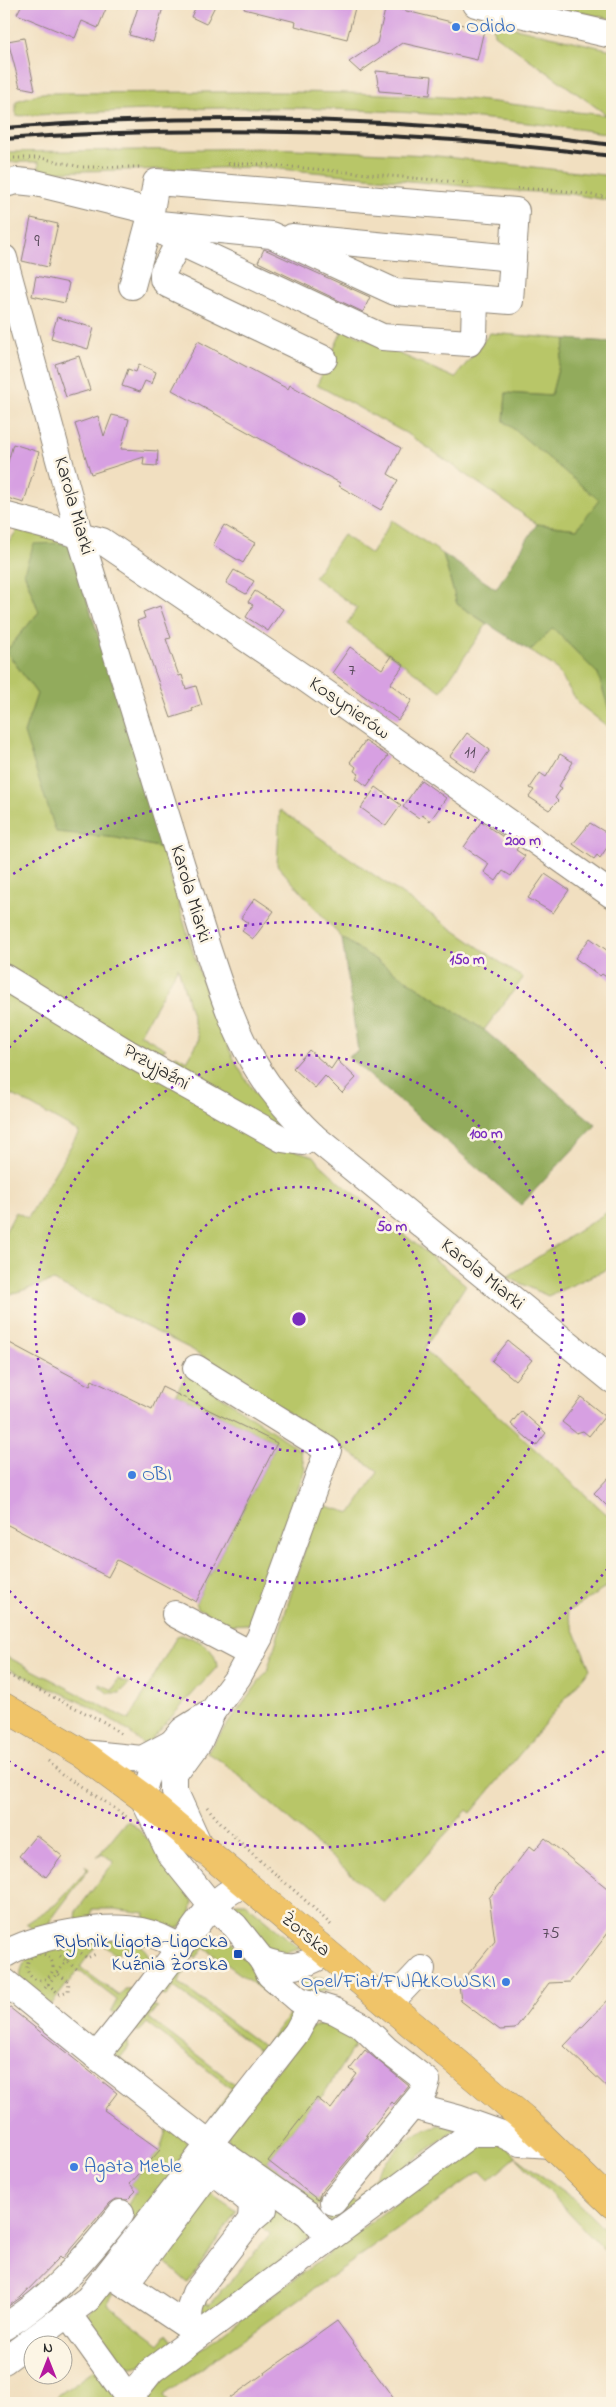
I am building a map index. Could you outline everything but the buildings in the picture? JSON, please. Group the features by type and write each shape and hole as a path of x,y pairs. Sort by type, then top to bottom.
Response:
{"main road":[{"name":"Żorska","path":"4,1707 82,1753 137,1809 200,1846 523,2118 612,2204"}],"street":[{"path":"476,4 612,35"},
{"path":"4,184 18,181 36,184 150,217 271,235 513,258"},
{"path":"132,286 150,217 156,182 516,211 510,301 395,292 271,235"},
{"path":"150,217 180,242 382,337 469,343 474,336 475,299"},
{"path":"180,242 163,272 163,279 167,284 324,359"},
{"name":"Karola Miarki","path":"4,258 79,533 206,947 232,1021 246,1052 264,1081 286,1109 313,1136 612,1380"},
{"name":"Kosynierów","path":"4,515 79,533 102,541 238,633 612,895"},
{"name":"Przyjaźni","path":"4,977 128,1052 282,1139 302,1142 313,1136"},
{"path":"137,1809 175,1775 199,1742 212,1712 251,1654 270,1613 318,1473 328,1450 196,1368"},
{"path":"174,1614 251,1654"},
{"path":"137,1809 150,1775 171,1744 183,1730 212,1712"},
{"path":"82,1753 142,1759 171,1744"},
{"path":"175,1775 176,1792 200,1846"},
{"path":"137,1809 211,1905 235,1926 262,1960 270,1975 283,1988 299,2000 335,2011 361,2024 387,2050 427,2081 424,2091 332,2202"},
{"path":"96,2056 185,1941 197,1920 211,1905 244,1884"},
{"path":"4,1955 28,1944 60,1935 89,1931 140,1931 167,1939 185,1941 214,1928 235,1926"},
{"path":"262,1960 282,1967 299,1966 326,1953"},
{"path":"388,2005 422,1969"},
{"path":"4,1982 209,2144 308,2214 330,2238"},
{"path":"117,2279 209,2144 297,2032 312,2004"},
{"path":"412,2106 457,2118 502,2134 520,2143 551,2145"},
{"path":"68,2314 131,2401 152,2370 194,2331 330,2238 472,2133 502,2134"},
{"path":"4,2361 117,2279 208,2174 220,2176 252,2203 251,2220"},
{"path":"194,2331 190,2307 195,2293 251,2220 264,2210 277,2192"},
{"path":"4,2327 45,2296 87,2254 121,2213"},
{"path":"87,2254 117,2279 194,2331"},
{"path":"161,2309 181,2302 195,2293"}],"path":[{"path":"4,1673 104,1722 126,1737"},
{"path":"40,1756 137,1809"},
{"path":"32,2004 89,1931"},
{"path":"42,1955 48,1958 52,1964 52,1977 42,1980 32,1977 28,1968 32,1958 42,1955"},
{"path":"48,1984 59,1994 68,1991 69,1982 57,1973"}],"green space":[{"path":"570,4 612,4 612,19 568,10"},
{"path":"493,23 612,50 612,134 471,117 330,109 212,108 16,116 16,101 42,93 234,92 427,96 607,115 494,34"},
{"path":"273,148 428,155 612,176 612,201 571,194 517,191 259,167 39,172 39,162 4,162 4,152"},
{"path":"343,329 455,378 490,333 566,339 551,396 506,393 504,421 600,500 577,529 537,524 411,436 317,385"},
{"path":"566,339 612,342 612,719 598,674 553,628 530,651 457,604 443,554 496,589 537,524 577,529 599,500 504,421 506,393 551,396"},
{"path":"392,520 443,554 457,604 487,624 441,691 347,624 357,608 314,577 343,535 371,554"},
{"path":"20,526 69,543 24,572 39,612 6,651 37,694 24,733 117,838 162,848 202,981 222,1032 238,1067 279,1131 171,1065 176,1055 187,1061 199,1040 178,967 140,1034 166,1049 156,1056 4,972 4,549"},
{"path":"69,543 162,837 162,848 117,838 56,832 24,733 37,694 6,651 39,612 24,572 34,544"},
{"path":"553,628 598,674 612,719 612,730 579,704 555,667 530,651"},
{"path":"280,810 523,978 484,1030 342,938 277,865"},
{"path":"342,938 484,1030 596,1125 521,1205 348,1057 358,1051"},
{"path":"4,982 287,1148 314,1156 341,1183 466,1285 424,1349 612,1519 612,1584 567,1612 590,1669 471,1813 467,1810 384,1903 228,1766 207,1752 267,1671 317,1511 323,1505 351,1513 378,1472 191,1349 53,1281 4,1296 4,1234 16,1212 28,1218 79,1132 4,1090"},
{"path":"612,1209 612,1267 548,1296 507,1277"},
{"path":"187,1373 300,1450 305,1469 259,1599 256,1615 248,1624 228,1625 198,1608 196,1602 277,1443 176,1394"},
{"path":"181,1635 205,1645 216,1660 217,1667 145,1746 114,1721 78,1701 4,1667 4,1655 129,1720 177,1636"},
{"path":"118,1679 129,1684 120,1693 108,1693 100,1687 100,1684 113,1690"},
{"path":"127,1820 156,1847 193,1901 190,1918 178,1928 144,1926 145,1913 114,1909 92,1909 91,1922 76,1919 77,1910 114,1862 102,1853 97,1857"},
{"path":"85,1865 89,1869 47,1925 37,1932 26,1924 56,1904 87,1870"},
{"path":"237,1903 245,1903 300,1949 285,1953 271,1953 229,1907"},
{"path":"215,1937 231,1941 291,2012 204,1947 196,1958 191,1953 203,1938"},
{"path":"123,1940 143,1948 149,1956 150,1968 125,1946 116,1955 99,1942 80,1967 119,1996 125,1989 131,1989 131,1996 117,2014 111,2011 117,2000 78,1970 51,2005 21,1983 21,1972 24,1964 30,1957 37,1952 75,1941"},
{"path":"179,1968 186,1972 181,1976 179,1983 264,2047 291,2012 294,2024 222,2112 211,2118 232,2089 147,2023 140,2031 136,2031 132,2025 152,2005 158,2007 149,2018 236,2085 261,2052 174,1987 166,1996 161,1995 160,1988"},
{"path":"320,1977 331,1980 340,1987 324,1991 305,1992 297,1982"},
{"path":"332,2020 351,2031 356,2043 320,2100 317,2098 268,2161 323,2203 310,2210 229,2144 227,2130 311,2028"},
{"path":"122,2042 128,2042 129,2047 120,2058 147,2075 141,2080 112,2052"},
{"path":"168,2124 186,2141 190,2156 112,2254 106,2254 103,2247 136,2191 130,2184 160,2150"},
{"path":"440,2125 456,2129 329,2223 328,2217 345,2197 356,2202 383,2166 402,2145 426,2129"},
{"path":"478,2142 505,2142 516,2157 489,2180 480,2171 164,2395 169,2403 147,2403 145,2397 147,2389"},
{"path":"516,2157 575,2200 612,2237 612,2259"},
{"path":"206,2190 237,2211 188,2283 157,2255"},
{"path":"271,2211 287,2214 308,2232 308,2238 206,2320 195,2311 203,2300 210,2305 270,2234 261,2225"},
{"path":"106,2293 114,2293 107,2304 159,2344 167,2334 174,2343 156,2357 142,2364 128,2367 121,2365 85,2319 99,2298"},
{"path":"95,2369 120,2403 54,2403 57,2396"}],"railway":[{"path":"4,128 156,120 308,120 461,128 612,145"},
{"path":"4,139 80,134 157,132 309,132 536,147 612,156"}],"place":[{"name":"Odido","path":"456,27"},
{"name":"OBI","path":"132,1475"},
{"name":"Rybnik Ligota-Ligocka Kuźnia Żorska","path":"238,1954"},
{"name":"Opel/Fiat/FIJAŁKOWSKI","path":"506,1982"},
{"name":"Agata Meble","path":"74,2167"}]}
